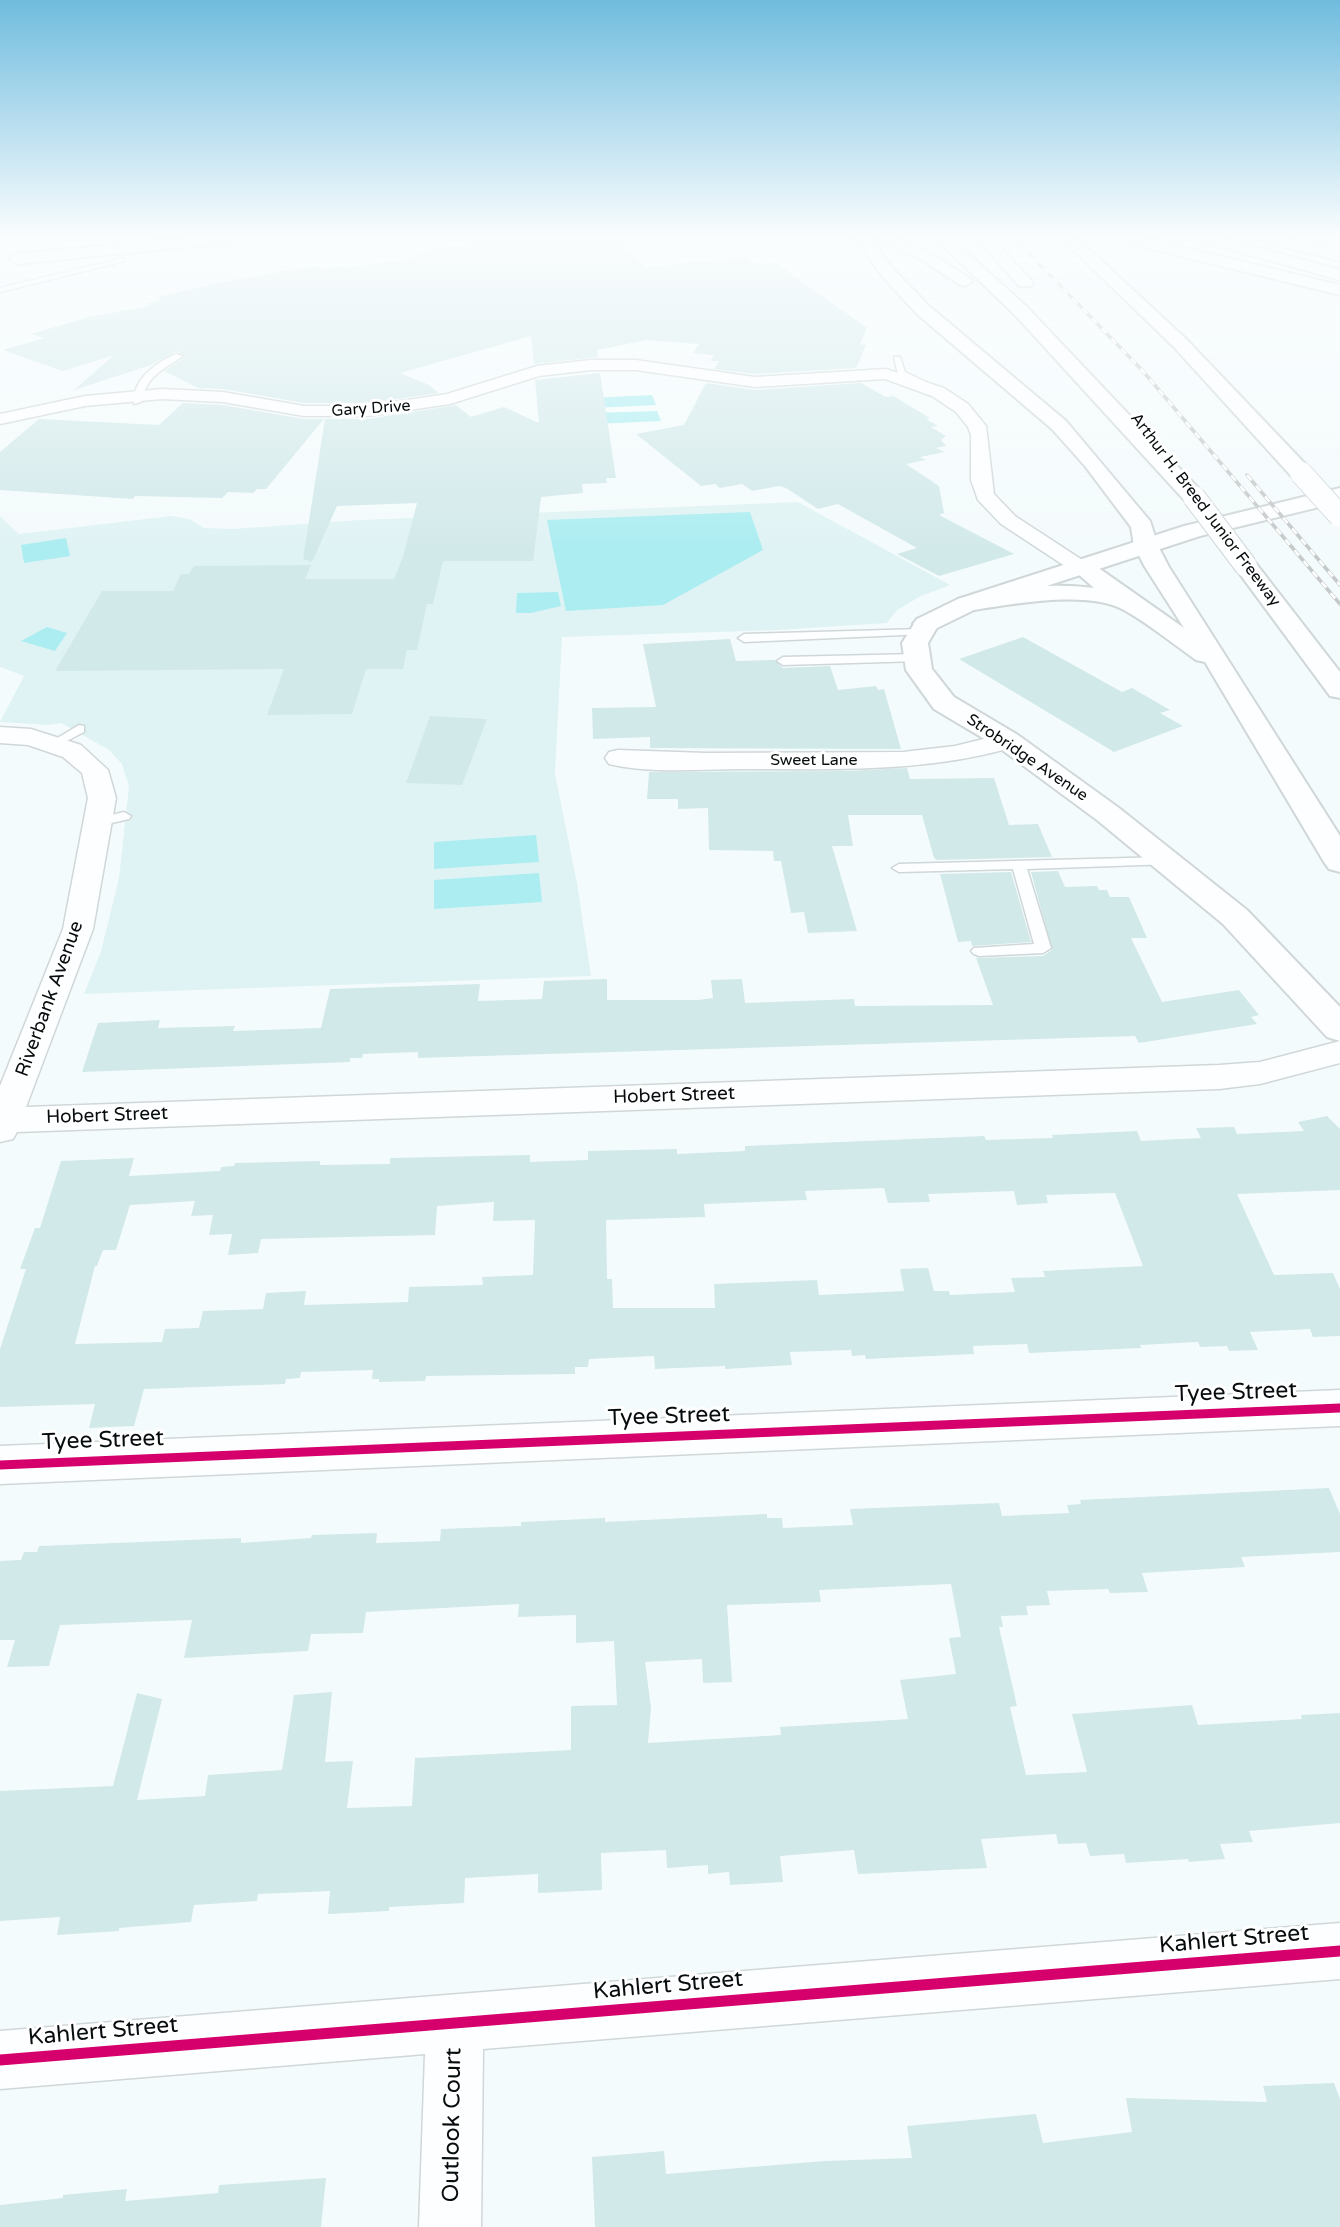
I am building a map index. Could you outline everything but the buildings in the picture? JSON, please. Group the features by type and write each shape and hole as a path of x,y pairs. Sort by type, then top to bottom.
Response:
{"main road":[{"path":"962,342 1036,403 1066,433 1142,526 1146,546 1340,862"},
{"path":"1043,342 1061,354"},
{"path":"1050,342 1194,497"},
{"path":"1179,342 1340,516"},
{"name":"Arthur H. Breed Junior Freeway","path":"1102,372 1340,690"},
{"path":"922,638 967,604 1192,531 1340,495"},
{"path":"1082,566 1221,666"},
{"path":"967,604 1067,592 1130,603"},
{"name":"Strobridge Avenue","path":"922,638 919,670 944,703 1008,741 1108,814 1235,917 1340,1029"}],"street":[{"name":"Gary Drive","path":"0,419 85,401 207,396 304,411 334,408 368,411 430,403 488,391 537,371 591,365 635,365 755,382 800,384 823,379 887,381 929,389 962,408 977,426 981,445 981,480 985,495 993,506 1008,520 1082,566"},
{"name":"Riverbank Avenue","path":"0,735 69,741 95,771 102,798 112,819 78,929 2,1125"},
{"name":"Sweet Lane","path":"618,758 695,761 912,760 958,756 1008,741"},
{"name":"Hobert Street","path":"2,1125 1219,1077 1260,1073 1340,1052"},
{"name":"Tyee Street","path":"0,1465 1340,1408"},
{"name":"Kahlert Street","path":"0,2060 1340,1951"},
{"name":"Outlook Court","path":"450,2227 455,2023"}],"lane":[{"path":"138,399 143,381 154,369 179,356"},
{"path":"897,359 901,373 929,389"},
{"path":"744,638 922,638"},
{"path":"783,661 922,638"},
{"path":"899,868 1166,861"},
{"path":"979,951 1043,948 1019,865"}],"shaded area":[{"path":"652,395 656,405 592,408 590,398"},
{"path":"657,411 661,421 595,424 593,413"},
{"path":"798,502 950,585 921,596 897,610 887,623 778,630 562,637 555,774 577,883 591,976 84,994 101,951 119,878 129,786 122,764 109,750 61,723 48,725 0,722 24,676 0,667 0,516 19,534 171,516 189,519 204,528 233,529 359,520"},
{"path":"750,512 763,550 663,605 566,611 547,520"},
{"path":"66,538 70,556 24,563 21,545"},
{"path":"558,592 561,606 531,613 516,613 517,593"},
{"path":"47,627 67,633 55,651 21,641"},
{"path":"536,835 539,862 434,869 434,842"},
{"path":"539,873 542,902 434,909 434,880"}],"railway":[{"path":"1115,342 1142,370 1340,604"},
{"path":"1247,475 1340,585"}],"cycle path":[{"path":"0,1465 1340,1408"},
{"path":"0,2060 1340,1951"}]}
